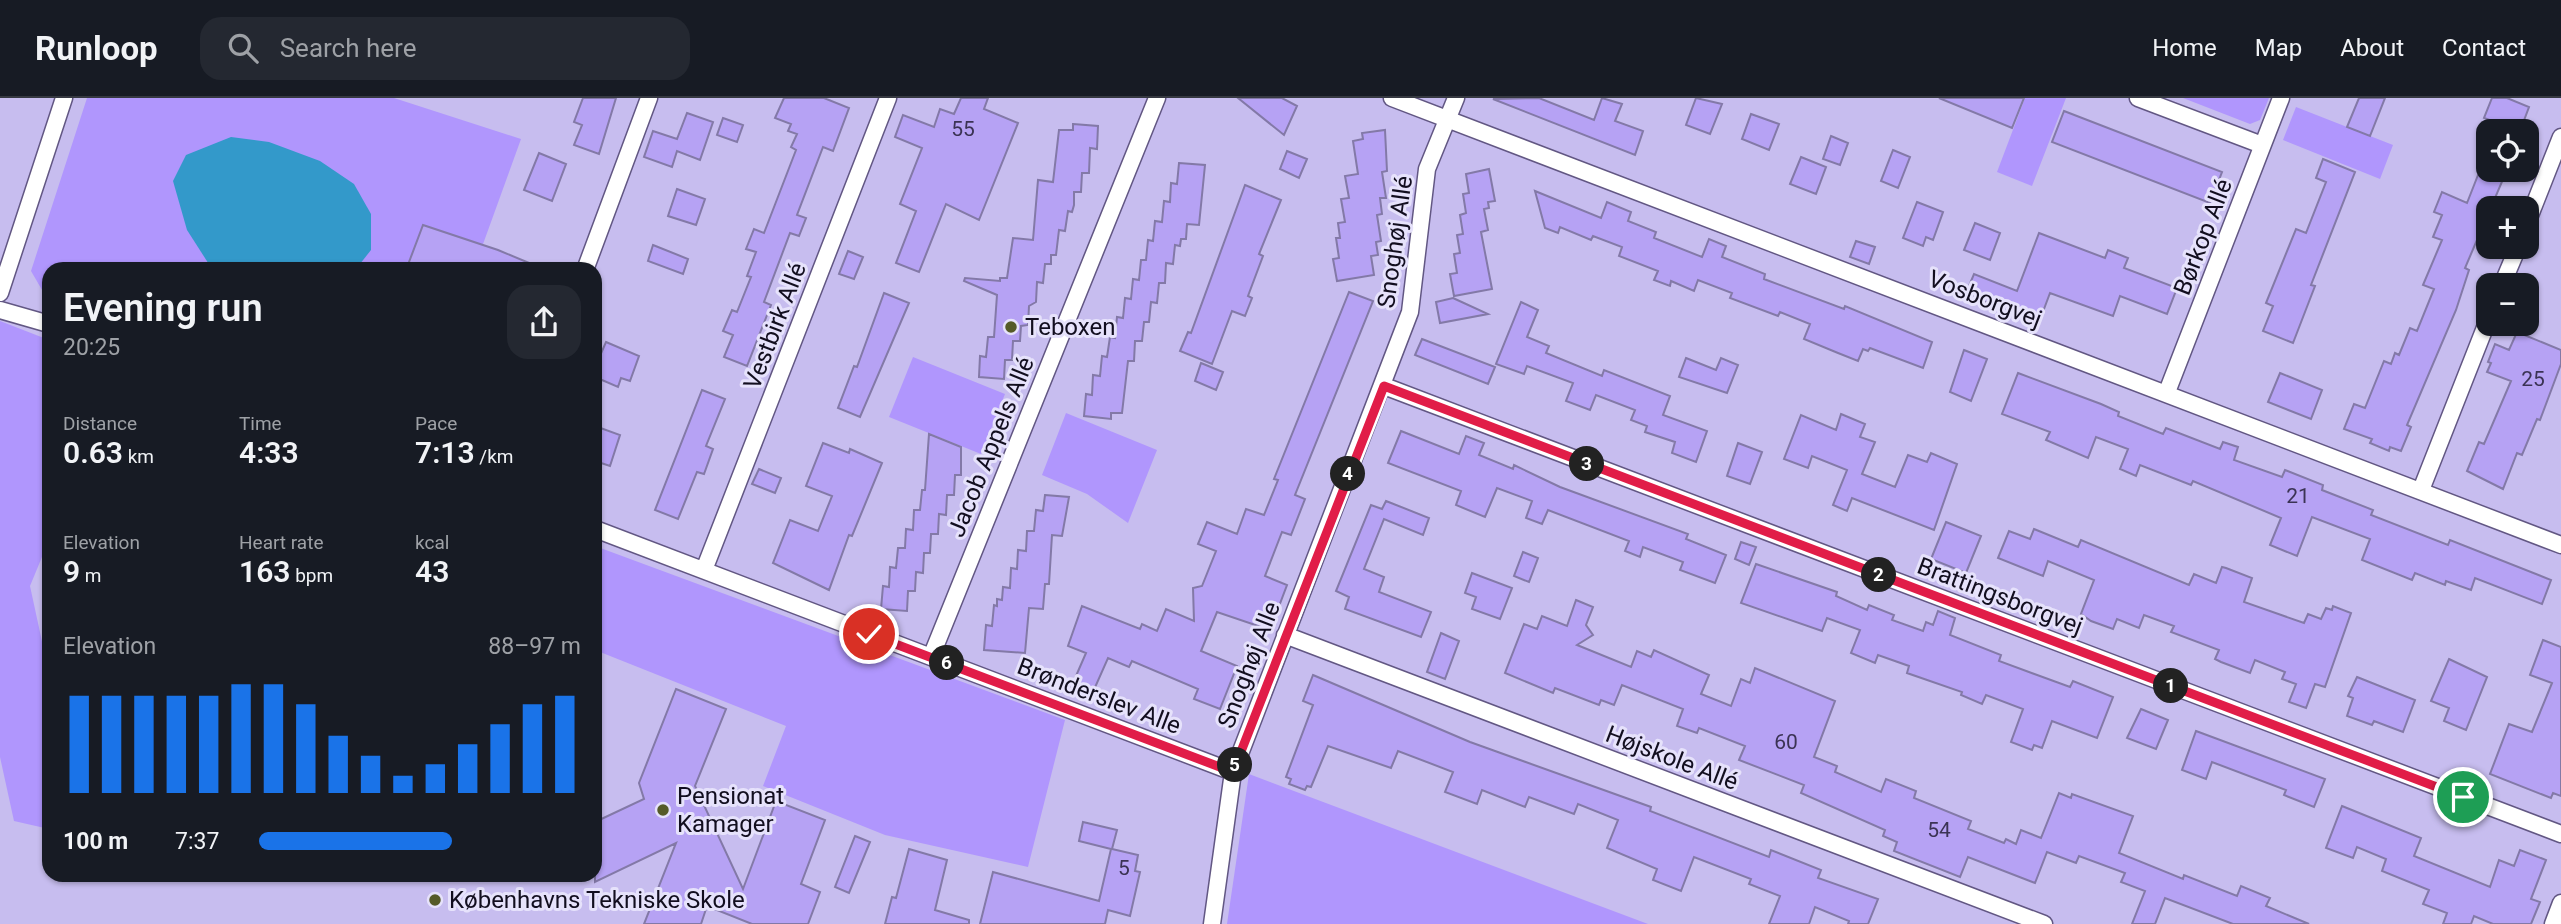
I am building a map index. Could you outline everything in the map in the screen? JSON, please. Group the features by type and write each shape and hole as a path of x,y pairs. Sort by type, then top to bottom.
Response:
{"street":[{"path":"0,293 64,98"},
{"path":"588,262 649,98"},
{"name":"Vestbirk Allé","path":"705,570 888,98"},
{"name":"Jacob Appels Allé","path":"931,657 1157,98"},
{"name":"Vosborgvej","path":"1392,98 2167,392 2561,545"},
{"name":"Snoghøj Allé","path":"1334,509 1384,386 1410,312 1427,169 1456,98"},
{"path":"2138,98 2262,145"},
{"name":"Børkop Allé","path":"2167,392 2281,98"},
{"path":"2538,196 2561,137"},
{"path":"0,310 42,322"},
{"path":"2421,491 2482,336"},
{"name":"Brattingsborgvej","path":"1384,386 2561,834"},
{"name":"Snoghøj Alle","path":"1212,924 1233,772 1334,509"},
{"name":"Brønderslev Alle","path":"602,532 1233,772"},
{"name":"Højskole Allé","path":"1285,635 2044,924"},
{"path":"2553,924 2561,903"}],"shaded area":[{"path":"87,98 394,98 521,139 477,262 42,262 42,290 31,271"},
{"path":"2025,98 2066,98 2032,186 1997,172"},
{"path":"2183,98 2269,98 2260,120 2250,124"},
{"path":"2296,107 2393,145 2380,179 2283,140"},
{"path":"0,321 42,337 42,557 30,586 42,642 42,827 14,821 0,757"},
{"path":"913,357 1005,394 981,454 889,417"},
{"path":"1066,413 1157,450 1128,523 1087,494 1042,475"},
{"path":"602,549 1065,720 1028,867 885,835 763,786 786,726 602,653"},
{"path":"1249,774 1648,924 1227,924"}],"water":[{"path":"231,137 269,142 320,161 354,184 371,214 371,250 362,262 208,262 187,230 173,181 186,155"}],"building":[{"path":"583,98 616,98 599,154 574,145 582,125 574,122"},
{"path":"784,98 824,98 849,108 833,151 823,147 797,215 806,218 799,236 790,233 764,302 771,305 747,366 724,357 733,335 723,331 732,310 737,312 751,277 747,276 756,252 746,249 754,229 764,233 796,150 791,147 797,134 788,131 791,124 775,118"},
{"path":"961,98 988,98 984,109 1018,123 979,220 946,204 919,272 896,263 916,211 900,204 922,148 895,137 903,115 934,127 940,109 954,114"},
{"path":"1238,98 1282,98 1297,106 1284,135"},
{"path":"1539,98 1594,120 1602,98 1622,104 1615,121 1643,131 1635,155 1493,99"},
{"path":"1696,98 1722,104 1710,134 1686,125"},
{"path":"1939,98 2024,98 2012,128"},
{"path":"2359,98 2385,98 2370,136 2347,127"},
{"path":"2492,98 2507,98 2529,107 2524,119 2484,118"},
{"path":"2064,111 2222,172 2210,203 2052,142"},
{"path":"687,113 713,122 700,160 677,151 672,167 644,157 653,131 677,139"},
{"path":"1751,114 1779,124 1769,150 1742,139"},
{"path":"723,118 743,125 737,142 717,135"},
{"path":"1073,124 1098,126 1097,149 1090,148 1089,173 1082,173 1081,192 1074,192 1074,205 1072,212 1068,211 1065,231 1059,230 1056,255 1051,255 1051,264 1045,264 1043,283 1037,282 1036,302 1029,306 1028,325 1021,326 1020,341 1013,341 1012,360 1005,360 1004,379 979,377 980,356 986,357 988,337 994,337 997,295 964,281 965,278 1000,281 1000,278 1007,278 1013,238 1033,240 1038,180 1053,182 1059,130 1073,130"},
{"path":"1385,130 1387,171 1382,172 1386,198 1380,198 1382,214 1377,215 1381,241 1376,242 1378,255 1371,256 1374,275 1337,281 1333,259 1339,258 1336,238 1340,238 1338,223 1345,222 1341,199 1349,198 1345,176 1358,174 1353,141 1363,139 1362,133"},
{"path":"1831,136 1848,143 1840,165 1823,159"},
{"path":"1893,150 1910,157 1898,188 1881,181"},
{"path":"1287,151 1307,159 1299,178 1280,169"},
{"path":"539,153 566,164 552,201 524,190"},
{"path":"1801,157 1826,167 1816,194 1790,184"},
{"path":"2323,159 2355,172 2311,285 2315,286 2293,343 2263,331 2273,306 2266,303 2296,229 2306,233 2326,182 2316,178"},
{"path":"1179,163 1205,165 1199,225 1187,224 1186,239 1181,239 1180,246 1175,245 1173,264 1166,263 1165,283 1159,283 1157,303 1151,302 1149,322 1144,322 1142,341 1135,341 1134,361 1128,361 1122,413 1111,413 1111,419 1084,416 1086,394 1092,395 1093,375 1100,376 1102,356 1107,357 1110,337 1115,338 1117,317 1123,318 1125,298 1131,299 1133,279 1139,280 1141,260 1146,260 1148,240 1153,241 1155,221 1162,222 1164,201 1170,202 1171,183 1177,184"},
{"path":"1489,169 1495,201 1488,202 1489,208 1484,209 1488,230 1481,232 1492,289 1454,296 1450,274 1457,273 1454,254 1460,253 1457,235 1463,234 1460,215 1466,213 1463,194 1469,193 1466,174"},
{"path":"2476,180 2502,182 2496,196 2476,196 2476,242 2465,268 2469,270 2456,310 2407,425 2411,427 2401,451 2390,447 2389,451 2370,443 2372,439 2344,429 2354,404 2365,408 2384,361 2391,364 2395,353 2399,355 2410,328 2417,331 2434,289 2423,285 2442,240 2433,237 2442,215 2434,212 2442,192 2467,203"},
{"path":"1245,185 1281,200 1259,254 1263,256 1248,296 1252,298 1245,316 1232,311 1212,364 1180,351 1188,332 1191,333"},
{"path":"677,189 705,199 696,225 668,216"},
{"path":"1535,191 1601,218 1607,202 1631,212 1628,221 1656,232 1654,238 1702,257 1709,239 1726,246 1722,257 1765,274 1764,279 1844,309 1845,306 1932,342 1923,368 1870,348 1868,351 1863,349 1858,361 1804,339 1810,324 1780,312 1778,316 1730,298 1732,293 1698,280 1694,291 1671,281 1670,286 1654,280 1658,271 1619,256 1622,247 1593,236 1591,240 1560,227 1558,233 1545,228"},
{"path":"1917,202 1943,212 1933,240 1926,237 1923,246 1903,238"},
{"path":"1975,223 2000,233 1990,260 1964,250"},
{"path":"423,225 527,262 409,262"},
{"path":"2039,233 2105,258 2108,250 2128,258 2124,268 2177,288 2167,314 2120,296 2113,316 2050,293 2038,325 1966,293 1974,274 2017,291"},
{"path":"1856,241 1875,247 1869,264 1850,257"},
{"path":"653,245 688,259 683,274 648,261"},
{"path":"848,251 863,257 854,279 839,274"},
{"path":"1349,292 1373,301 1295,495 1305,499 1291,535 1282,532 1265,576 1287,585 1270,630 1217,612 1201,651 1237,666 1220,709 1194,699 1198,689 1132,661 1129,667 1108,658 1089,701 1069,692 1086,653 1068,646 1082,606 1140,629 1142,624 1157,631 1166,609 1194,621 1193,588 1202,586 1216,551 1198,544 1207,522 1237,534 1246,509 1264,515 1278,480 1274,479"},
{"path":"884,293 909,303 860,417 838,408 854,366 857,367"},
{"path":"1453,298 1488,314 1440,323 1436,302"},
{"path":"1521,302 1538,310 1527,337 1549,346 1546,353 1602,376 1604,370 1670,396 1663,415 1707,431 1696,462 1672,453 1675,442 1645,432 1647,426 1631,420 1635,410 1596,395 1590,410 1566,401 1573,383 1527,366 1524,374 1496,364"},
{"path":"2515,336 2527,336 2561,350 2561,364 2540,420 2537,419 2522,455 2517,453 2503,489 2467,471 2479,442 2484,444 2511,381 2487,372 2491,363 2488,362 2495,344 2509,350"},
{"path":"1422,339 1495,367 1488,384 1415,355"},
{"path":"606,342 639,356 630,381 621,378 618,387 602,380 602,351"},
{"path":"1964,350 1987,359 1971,401 1950,392"},
{"path":"1686,358 1716,370 1721,358 1738,365 1727,393 1679,377"},
{"path":"1201,363 1223,372 1216,390 1195,381"},
{"path":"2018,373 2101,404 2119,412 2118,416 2163,434 2166,428 2220,449 2223,442 2238,447 2234,460 2282,477 2285,470 2323,485 2322,490 2373,510 2371,515 2448,545 2450,540 2551,580 2542,604 2475,578 2471,590 2446,581 2445,585 2415,573 2412,580 2362,560 2370,539 2312,517 2297,556 2270,545 2281,518 2193,481 2191,485 2140,465 2136,476 2120,469 2128,449 2096,437 2088,458 2046,440 2050,432 2002,414"},
{"path":"2280,373 2322,390 2311,419 2268,402"},
{"path":"702,390 725,399 706,446 713,449 704,474 697,472 678,519 655,510"},
{"path":"1841,414 1865,424 1860,437 1875,442 1862,474 1895,487 1908,455 1927,462 1931,453 1957,464 1934,530 1852,498 1847,511 1833,505 1847,470 1812,456 1808,468 1784,459 1801,415 1836,430"},
{"path":"602,429 620,435 610,466 602,463"},
{"path":"1401,431 1459,454 1466,436 1484,443 1479,455 1513,469 1514,465 1560,487 1688,534 1686,539 1726,555 1715,583 1680,570 1683,562 1643,547 1640,557 1625,551 1629,541 1548,510 1542,524 1526,518 1532,501 1497,488 1485,517 1456,505 1461,491 1388,463"},
{"path":"929,434 961,447 961,475 955,475 954,495 947,495 946,515 939,514 938,534 931,534 930,553 924,553 923,573 916,572 915,591 908,591 907,611 881,609 883,586 889,587 890,567 896,568 898,548 905,548 906,529 913,530 914,510 920,510 922,490 925,490"},
{"path":"823,443 849,453 850,449 882,463 852,536 849,535 829,590 773,563 790,520 818,531 832,496 806,486"},
{"path":"1738,443 1762,452 1750,484 1727,476"},
{"path":"759,469 781,478 775,493 752,484"},
{"path":"1045,495 1069,497 1062,536 1052,535 1049,584 1045,584 1043,609 1029,608 1025,653 984,650 986,625 992,626 994,605 997,606 997,599 1002,600 1003,587 1010,588 1011,568 1017,569 1018,550 1026,551 1027,531 1034,531 1036,510 1043,511"},
{"path":"1386,501 1429,518 1423,535 1384,519 1364,569 1384,577 1379,592 1431,612 1421,637 1345,609 1349,597 1336,591 1371,505 1382,509"},
{"path":"1946,522 1981,536 1966,573 1931,559"},
{"path":"2034,529 2078,547 2081,540 2189,585 2194,574 2216,583 2222,567 2226,568 2252,578 2244,602 2304,623 2308,614 2321,619 2326,608 2332,610 2333,606 2351,613 2325,687 2315,684 2306,708 2289,702 2296,684 2282,679 2285,672 2255,660 2250,673 2221,662 2215,659 2219,650 2171,632 2174,626 2144,615 2139,628 2117,619 2113,629 2091,621 2081,614 2094,580 2048,561 2043,576 1998,558 2009,531 2030,539"},
{"path":"1741,542 1756,547 1749,565 1735,559"},
{"path":"1523,552 1538,558 1529,582 1514,576"},
{"path":"1756,564 1837,592 1836,596 1867,610 1869,605 1894,615 1892,620 1923,631 1926,622 1933,625 1938,611 1955,618 1950,635 2001,655 1999,661 2070,687 2073,681 2113,697 2097,738 2052,721 2042,748 2034,745 2032,750 2011,742 2023,709 1986,695 1982,704 1961,695 1962,692 1907,673 1909,666 1878,655 1875,663 1851,653 1860,630 1827,618 1822,631 1741,603"},
{"path":"1472,573 1512,588 1500,619 1472,609 1476,597 1465,593"},
{"path":"1576,600 1593,607 1586,625 1593,635 1577,645 1631,667 1637,651 1651,657 1654,650 1709,675 1701,694 1731,706 1741,679 1750,683 1755,668 1835,701 1814,757 1837,766 1835,772 1881,792 1886,779 1916,791 1914,798 1971,821 1968,829 2004,843 2006,839 2016,844 2021,830 2041,838 2059,793 2071,798 2072,794 2133,816 2119,853 2183,879 2184,875 2237,896 2241,886 2270,898 2266,906 2309,924 2233,924 2165,898 2155,924 2132,924 2145,891 2121,882 2125,873 2079,856 2076,863 2047,852 2035,883 1968,857 1960,877 1894,851 1897,842 1883,836 1885,830 1801,793 1804,785 1739,760 1745,746 1699,728 1697,733 1677,726 1683,709 1622,685 1614,705 1601,700 1599,705 1555,688 1553,693 1505,673 1524,624 1537,629 1542,616 1567,626"},
{"path":"1441,633 1459,641 1445,679 1427,672"},
{"path":"2543,640 2561,647 2561,796 2553,793 2551,798 2490,774 2509,724 2532,732 2552,683 2530,675"},
{"path":"2449,659 2487,677 2466,730 2444,721 2449,708 2431,701"},
{"path":"1313,675 1470,742 1651,807 1650,811 1769,857 1771,850 1821,870 1818,878 1878,899 1868,924 1848,924 1849,921 1815,907 1809,924 1769,924 1780,896 1749,884 1751,879 1694,857 1681,891 1653,880 1657,869 1607,848 1618,820 1578,804 1574,814 1529,797 1525,807 1482,790 1477,804 1445,792 1453,772 1398,751 1391,768 1328,746 1311,787 1307,786 1305,790 1289,784 1291,779 1286,777 1313,705 1303,701"},
{"path":"2357,677 2415,700 2403,732 2374,721 2372,725 2347,716 2353,698 2348,696"},
{"name":"Pensionat Kamager","path":"676,689 726,709 695,786 743,889 776,801 825,820 801,884 820,892 808,924 752,924 707,906 701,924 644,924 676,843 602,879 602,819 644,799 639,783"},
{"path":"2141,709 2168,720 2156,749 2127,738"},
{"path":"2196,731 2325,779 2314,807 2284,795 2286,790 2212,762 2206,779 2182,770"},
{"path":"2342,806 2421,838 2414,856 2490,887 2499,860 2514,866 2520,850 2546,860 2531,899 2540,902 2531,924 2493,924 2474,916 2471,924 2443,924 2447,913 2423,904 2429,890 2382,871 2386,859 2357,847 2353,858 2326,848"},
{"path":"1083,822 1117,830 1112,849 1138,855 1135,871 1140,872 1130,916 1108,910 1105,924 980,924 993,872 1099,901 1111,849 1079,841"},
{"path":"855,836 870,842 849,893 835,887"},
{"path":"909,849 947,860 935,910 969,920 969,924 885,924 892,897 896,898"}],"place":[{"name":"Teboxen","path":"1011,327"},
{"name":"Pensionat Kamager","path":"663,810"},
{"name":"Københavns Tekniske Skole","path":"435,900"}],"route":[{"path":"869,634 1233,772 1384,386 2463,797"}]}
